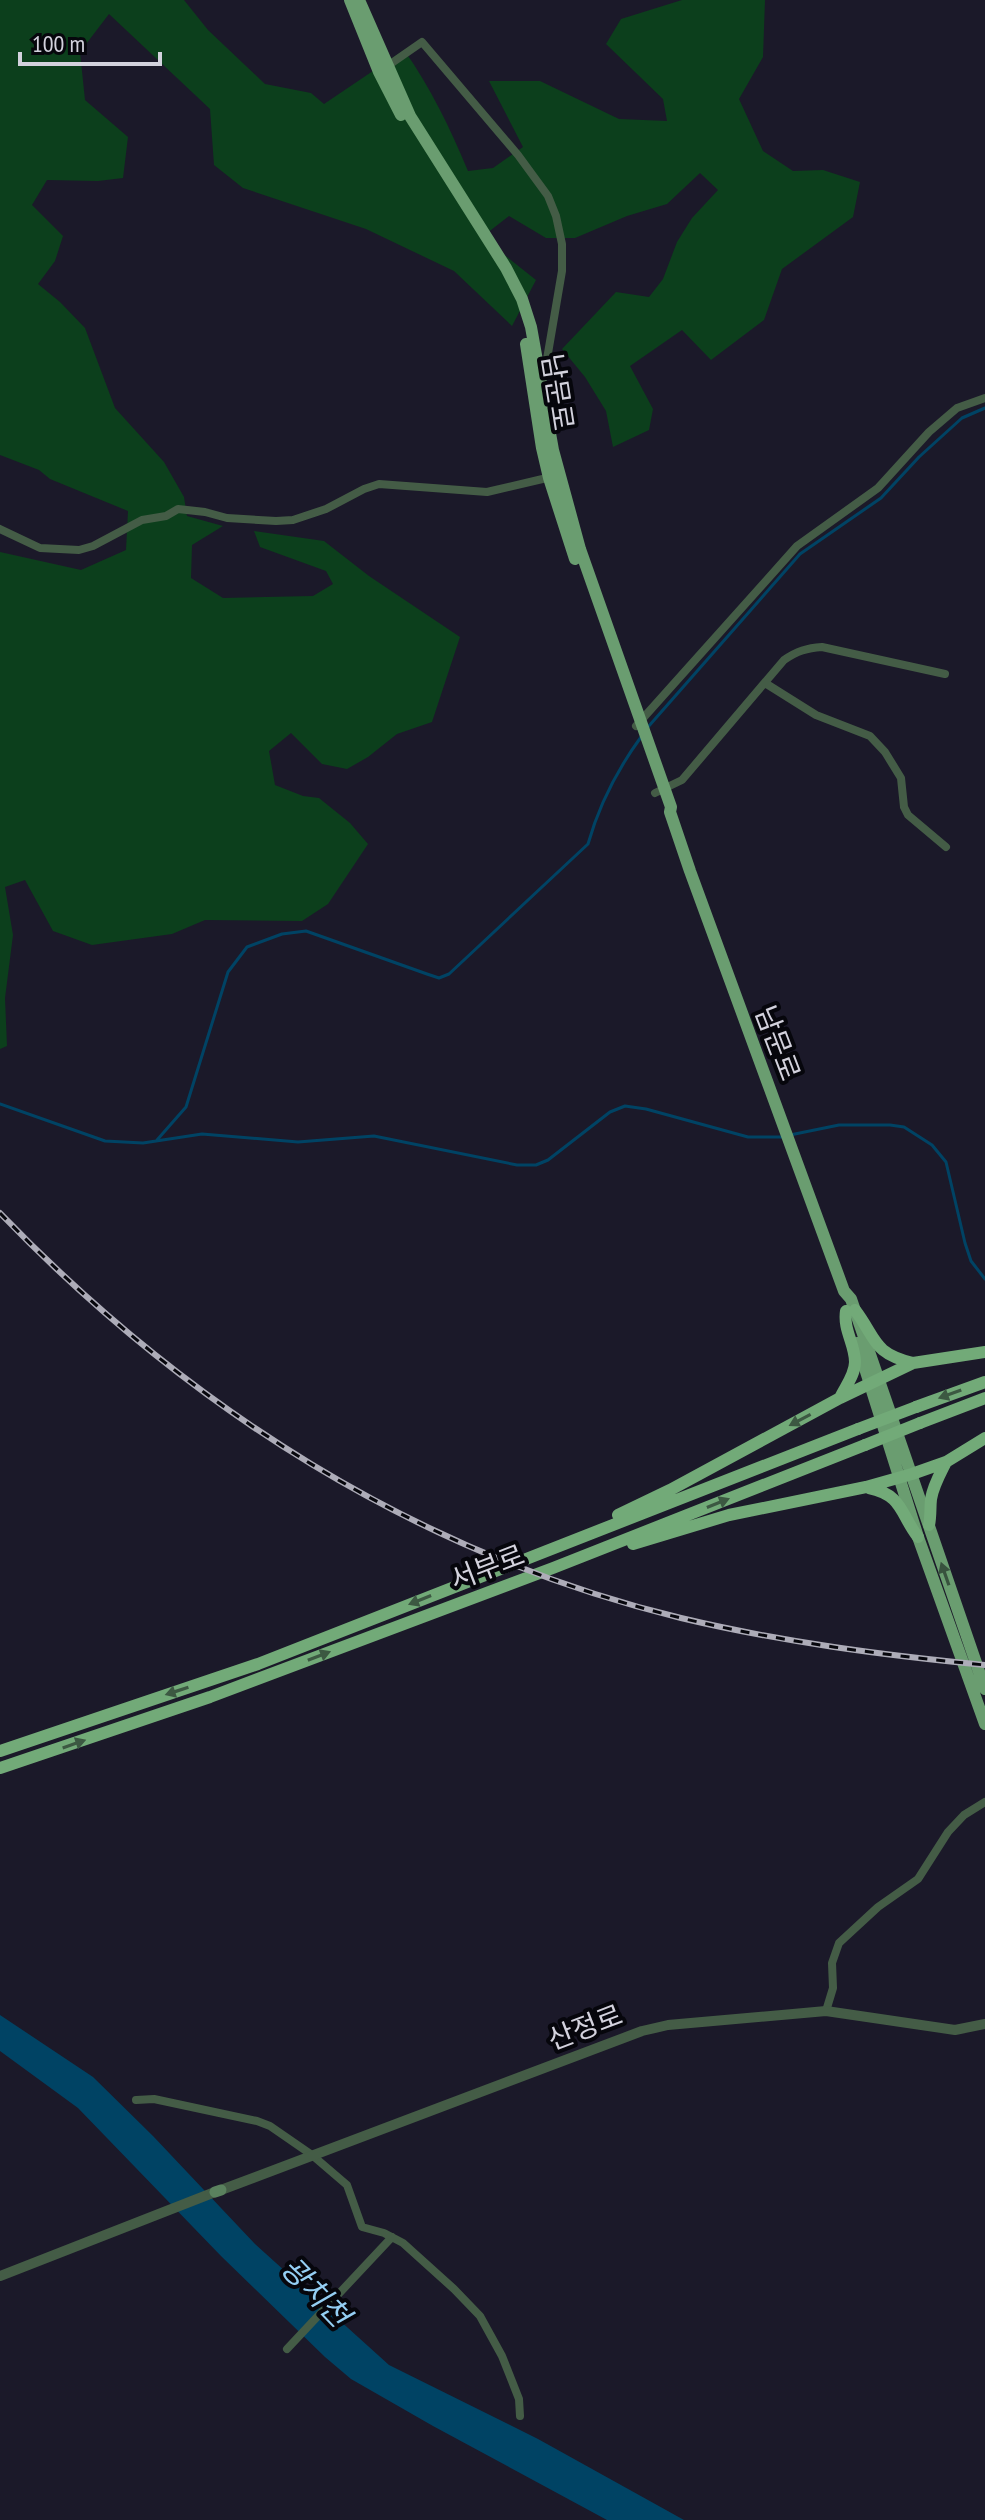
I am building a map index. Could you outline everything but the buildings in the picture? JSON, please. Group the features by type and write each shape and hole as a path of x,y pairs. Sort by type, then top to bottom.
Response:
{"highway":[{"path":"840,1398 854,1372 855,1360 844,1322 850,1311 882,1351 896,1359 913,1363"},
{"path":"545,1551 670,1490 840,1398 913,1363 985,1352"},
{"name":"서부로","path":"0,1751 258,1664 985,1382"},
{"name":"서부로","path":"0,1769 210,1697 553,1568 985,1398"},
{"path":"553,1568 729,1515 906,1476 946,1462 985,1438"},
{"path":"929,1525 930,1501 946,1462"},
{"path":"866,1487 892,1497 901,1506 908,1524 918,1537"}],"main road":[{"name":"남문로","path":"350,0 415,138 503,276 519,314 534,368 536,419 573,554 646,744 660,791 671,807 670,812 730,983 844,1291 851,1299 850,1311 906,1476 929,1525 985,1689"},
{"name":"남문로","path":"359,0 383,69"},
{"name":"남문로","path":"906,1476 918,1537 985,1724"}],"street":[{"path":"383,69 422,42 509,143 548,196 560,232 562,271 547,359 534,368"},
{"path":"639,725 797,546 878,488 929,432 957,408 985,398"},
{"path":"0,529 40,548 79,550 93,546 142,520 166,516 178,509 227,518 285,520 309,516 379,484 487,492 554,476"},
{"path":"660,791 682,780 784,660 793,654 822,647 945,674"},
{"path":"765,683 816,715 870,736 885,752 901,778 904,807 908,815 946,847"},
{"path":"826,2011 833,1988 832,1963 839,1943 878,1907 918,1879 948,1832 964,1815 985,1802"},
{"name":"산정로","path":"0,2276 642,2031 668,2025 826,2011 955,2030 985,2024"},
{"path":"136,2100 154,2099 257,2121 312,2155 347,2185 362,2227 403,2243 480,2316 502,2356 519,2399 520,2416"},
{"path":"290,2347 392,2237"}],"green space":[{"path":"0,0 184,0 208,30 265,84 311,93 324,104 404,50 439,109 468,171 493,168 523,147 489,81 540,81 619,119 667,121 663,99 606,44 621,19 682,0 765,0 763,57 739,99 763,151 793,171 823,170 860,182 853,217 782,269 764,320 711,360 682,330 630,366 653,409 649,430 613,447 606,411 585,377 562,349 616,292 649,297 663,279 677,242 692,218 718,190 700,173 667,204 627,216 575,238 546,238 509,216 482,237 536,280 512,326 454,271 366,229 243,188 214,165 210,109 109,14 80,52 85,100 128,137 123,178 47,180 32,205 63,236 55,261 38,284 85,328 115,408 164,462 184,497 187,516 223,526 192,545 191,578 223,598 313,596 333,584 326,571 260,547 254,531 324,541 369,576 460,637 432,722 397,734 347,769 322,764 291,733 269,751 275,785 303,796 319,798 350,823 368,844 328,904 302,921 205,920 172,934 92,945 53,931 25,880 5,887 13,935 5,998 7,1046 0,1049 0,552 81,570 126,550 128,511 0,455"}],"water":[{"path":"0,2015 93,2077 255,2244 389,2365 538,2439 684,2520 607,2520 351,2379 221,2256 78,2108 0,2051"}],"waterway":[{"path":"648,727 800,554 881,498 919,457 962,418 985,408"},
{"path":"157,1140 186,1107 228,972 247,947 282,934 306,931 439,978 449,974 588,844 610,788 641,737"},
{"path":"0,1104 105,1141 143,1143 202,1134 298,1142 374,1136 517,1165 536,1165 548,1160 610,1112 625,1106 748,1137 783,1137"},
{"path":"790,1135 839,1125 890,1125 904,1127 932,1145 946,1162 965,1243 971,1261 985,1279"}],"railway":[{"path":"0,1213 72,1283 148,1349 228,1410 312,1464 399,1513 490,1555 584,1590 681,1618 832,1647 985,1665"}],"water label":[{"name":"광치천","path":"315,2292"}]}
